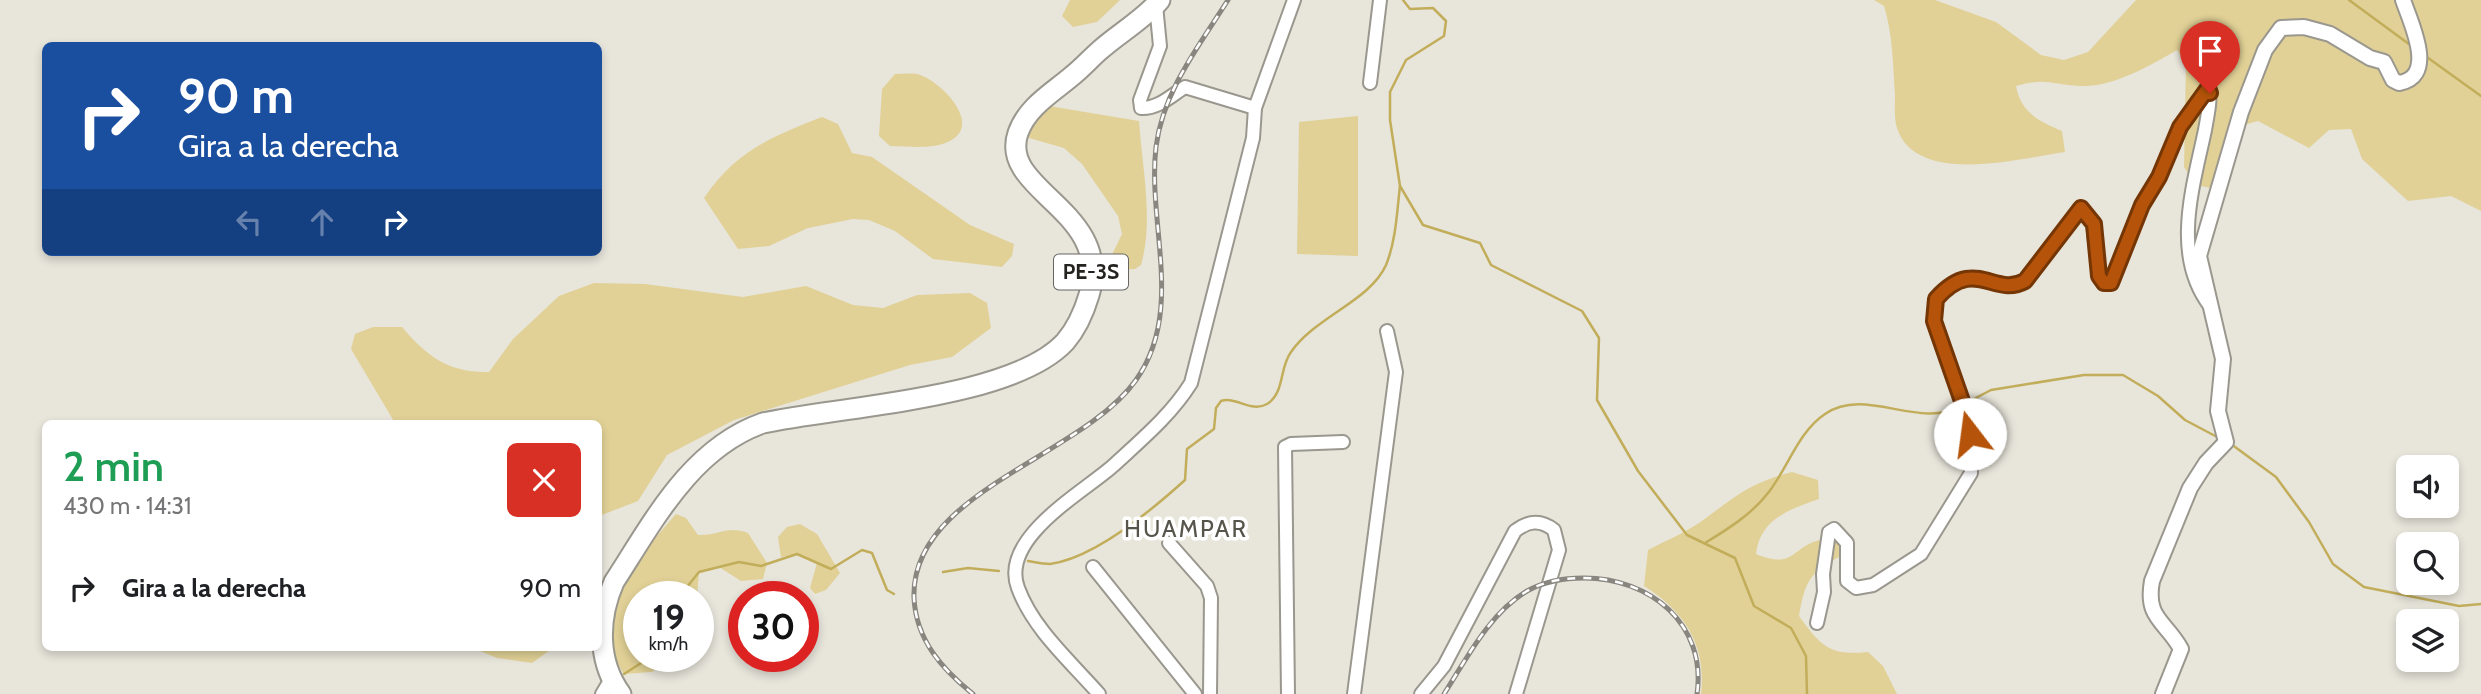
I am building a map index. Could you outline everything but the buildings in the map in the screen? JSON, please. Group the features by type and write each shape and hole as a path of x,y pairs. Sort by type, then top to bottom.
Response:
{"highway":[{"name":"PE-3S","path":"612,689 602,626 606,600 614,582 687,475 727,438 762,423 950,392 997,380 1035,366 1072,333 1091,288 1087,242 1079,227 1021,169 1015,147 1018,134 1032,109 1158,3"}],"street":[{"path":"1099,694 1038,624 1018,589 1016,563 1039,527 1176,407 1191,383 1253,138 1255,108 1294,0"},
{"path":"1370,83 1380,0"},
{"path":"2163,694 2181,649 2154,614 2149,597 2152,581 2190,488 2206,463 2226,442 2218,411 2223,359 2199,256 2200,244 2241,113 2275,33 2288,27 2330,34 2370,58 2384,62 2393,80 2399,83 2414,75 2418,50 2403,0"},
{"path":"1158,3 1160,46 1140,100 1141,108 1149,108 1169,99 1185,87 1255,108"},
{"path":"1817,623 1825,592 1823,574 1829,532 1834,529 1847,543 1847,581 1856,588 1873,585 1921,554 1971,473 1970,424 1934,321 1936,299 1952,284 1971,277 2007,285 2025,281 2081,208 2094,224 2099,276 2104,283 2111,283 2142,205 2159,177 2180,127 2208,88 2206,121 2193,187 2187,256 2200,292 2210,306"},
{"path":"1354,694 1396,372 1387,331"},
{"path":"1288,694 1286,447 1291,444 1343,442"},
{"path":"1421,694 1444,666 1515,531 1523,525 1541,523 1553,530 1559,550 1516,694"},
{"path":"1169,543 1207,586 1211,598 1210,694"},
{"path":"1093,567 1195,694"}],"shaded area":[{"path":"1070,0 1120,0 1097,22 1073,27 1062,16"},
{"path":"1874,0 1935,0 1996,22 2041,55 2064,60 2088,52 2136,0 2481,0 2481,211 2451,196 2408,201 2362,159 2351,129 2329,130 2309,148 2258,121 2229,129 2211,188 2196,185 2184,167 2186,63 2177,50 2131,74 2092,86 2042,82 2016,86 2022,103 2032,115 2062,131 2065,152 1998,163 1972,164 1947,163 1925,157 1908,146 1897,128 1889,28 1884,6"},
{"path":"895,74 917,74 946,93 960,114 962,124 959,133 943,144 920,147 890,146 879,136 882,89"},
{"path":"1049,106 1139,121 1147,230 1141,265 1135,269 1112,270 1108,263 1122,234 1118,216 1082,164 1064,148 1029,138 1024,127"},
{"path":"1358,116 1358,256 1297,254 1299,122"},
{"path":"822,117 838,124 852,153 872,157 970,225 1014,244 1012,256 1002,267 933,259 895,231 869,220 853,219 808,228 769,246 738,249 704,198 729,168 756,147"},
{"path":"594,283 645,284 743,297 806,286 853,305 883,308 917,295 970,293 987,303 991,328 952,357 910,365 734,420 667,455 638,501 602,515 602,420 393,420 351,349 355,334 373,327 402,327 421,347 440,361 462,370 489,372 513,339 559,296"},
{"path":"1792,472 1818,480 1819,499 1778,517 1763,532 1756,554 1778,560 1792,556 1803,547 1820,540 1844,543 1843,555 1823,566 1811,578 1799,616 1827,647 1844,652 1868,652 1883,666 1897,694 1701,694 1700,660 1690,631 1671,607 1644,586 1648,550 1692,527 1746,490"},
{"path":"676,514 686,518 698,535 728,530 748,533 767,563 763,579 741,581 719,567 699,572 698,581 624,581 646,549"},
{"path":"800,524 817,534 840,573 826,590 819,593 819,581 812,581 817,563 797,554 781,557 778,537 787,527"},
{"path":"623,583 623,672 613,652 609,630 612,609"},
{"path":"480,651 549,651 532,663 497,658"}],"waterway":[{"path":"1403,0 1410,9 1433,8 1446,21 1444,36 1406,60 1390,92 1390,120 1400,186 1423,225 1480,243 1491,265 1582,311 1599,338 1597,400 1638,471 1687,535 1735,558 1754,606 1791,628 1806,656 1807,694"},
{"path":"2349,0 2413,47"},
{"path":"2424,55 2481,96"},
{"path":"1028,561 1050,564 1067,560 1104,542 1157,505 1185,480 1187,449 1214,429 1216,408 1221,401 1255,407 1267,404 1273,399 1287,358 1301,340 1368,289 1386,265 1394,236 1400,186"},
{"path":"1966,403 1991,390 2084,375 2123,375 2158,396 2185,420 2219,438"},
{"path":"1705,543 1739,521 1762,501 1808,430 1825,414 1858,404 1927,413 1944,412 1961,406"},
{"path":"2231,444 2276,477 2309,522 2333,564 2364,587 2459,606 2481,604"},
{"path":"692,581 699,572 739,562 761,566 797,554 831,569 862,550 872,553 887,590 894,594"},
{"path":"943,572 968,568 999,571"}],"railway":[{"path":"973,694 941,664 925,640 914,598 920,561 939,530 968,503 1078,432 1111,407 1136,380 1151,353 1159,325 1161,296 1155,176 1160,126 1174,88 1228,0"},
{"path":"1444,694 1490,624 1513,601 1547,582 1584,578 1631,586 1651,596 1669,610 1683,627 1693,646 1698,669 1697,694"}],"district":[{"name":"HUAMPAR","path":"1186,529"}],"route":[{"path":"1970,434 1970,424 1934,321 1936,299 1945,289 1961,279 1987,279 2007,285 2017,285 2025,281 2076,211 2081,208 2094,224 2099,276 2104,283 2111,283 2142,205 2159,177 2180,127 2208,88 2210,93"}]}
